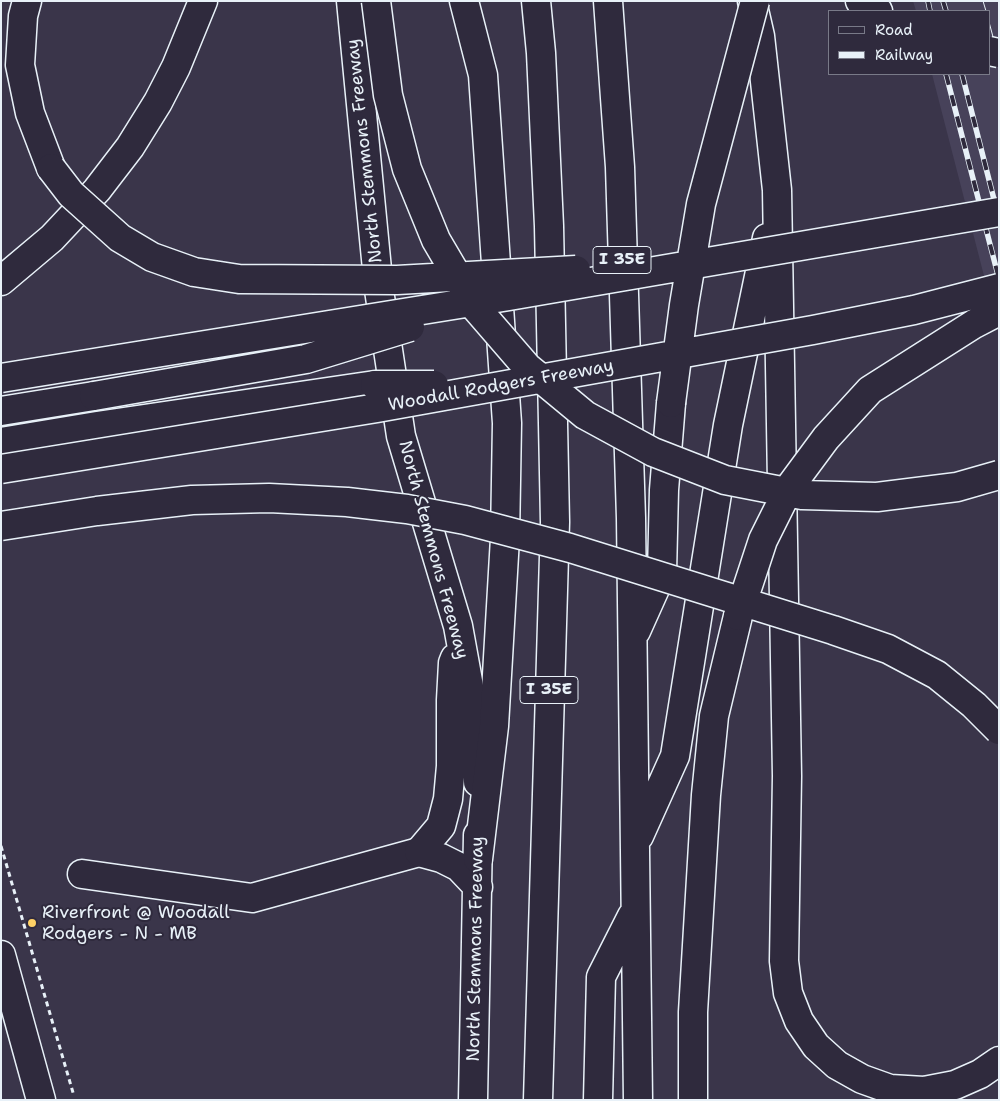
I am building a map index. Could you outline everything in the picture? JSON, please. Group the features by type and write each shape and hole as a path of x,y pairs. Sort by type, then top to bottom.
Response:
{"main road":[{"path":"27,1 23,16 20,64 30,113 51,168 71,194 95,218 120,238 152,257 194,272 239,279 397,280 709,262"},
{"path":"1,281 52,238 97,190 130,147 158,102 176,67 203,1"},
{"name":"North Stemmons Freeway","path":"351,1 379,290 401,436 458,626 478,736 478,887 473,1100"},
{"path":"376,1 388,95 408,169 436,240 476,308 527,367 585,415 653,452 725,480 802,495 878,497 957,487 999,475"},
{"path":"464,1 483,75 507,423 505,538 494,726 478,859"},
{"name":"I 35E","path":"536,1 541,53 549,226 555,522 538,1100"},
{"name":"I 35E","path":"608,1 620,167 633,637 638,1100"},
{"path":"633,637 662,573 664,490 671,403 684,305 701,204 753,1"},
{"path":"753,1 760,36 777,190 787,776 784,961 788,993 799,1021 816,1046 837,1065 862,1079 890,1089 924,1091 956,1085 980,1074 999,1061"},
{"path":"860,1 876,10"},
{"path":"635,844 675,756 728,426 777,190"},
{"path":"1,378 509,296 999,212"},
{"name":"Woodall Rodgers Freeway","path":"1,469 505,385 905,312 999,288"},
{"path":"1,411 306,359 509,296"},
{"path":"693,1100 693,1012 706,796 714,716 738,616 764,540 789,488 826,438 870,390 974,324 999,311"},
{"path":"1,442 375,385 505,385"},
{"path":"1,526 97,511 192,500 269,498 407,509 465,520 570,548 888,649 937,676 974,705 999,730"},
{"path":"419,852 441,826 448,799 451,766 453,663 462,646"},
{"path":"82,874 252,898 419,852 441,858 460,867 478,887"},
{"path":"598,1100 601,977 635,912"},
{"path":"1,956 40,1100"}],"path":[{"path":"1,846 74,1096"}],"shaded area":[{"path":"913,1 999,1 999,334 932,75 990,75 990,10 916,10"}],"tram line":[{"path":"983,1 986,10"},
{"path":"990,26 999,59"}],"railway":[{"path":"928,1 930,10"},
{"path":"943,1 946,10"},
{"path":"946,75 999,279"},
{"path":"962,75 999,219"}],"place":[{"name":"Riverfront @ Woodall Rodgers - N - MB","path":"32,923"}]}
